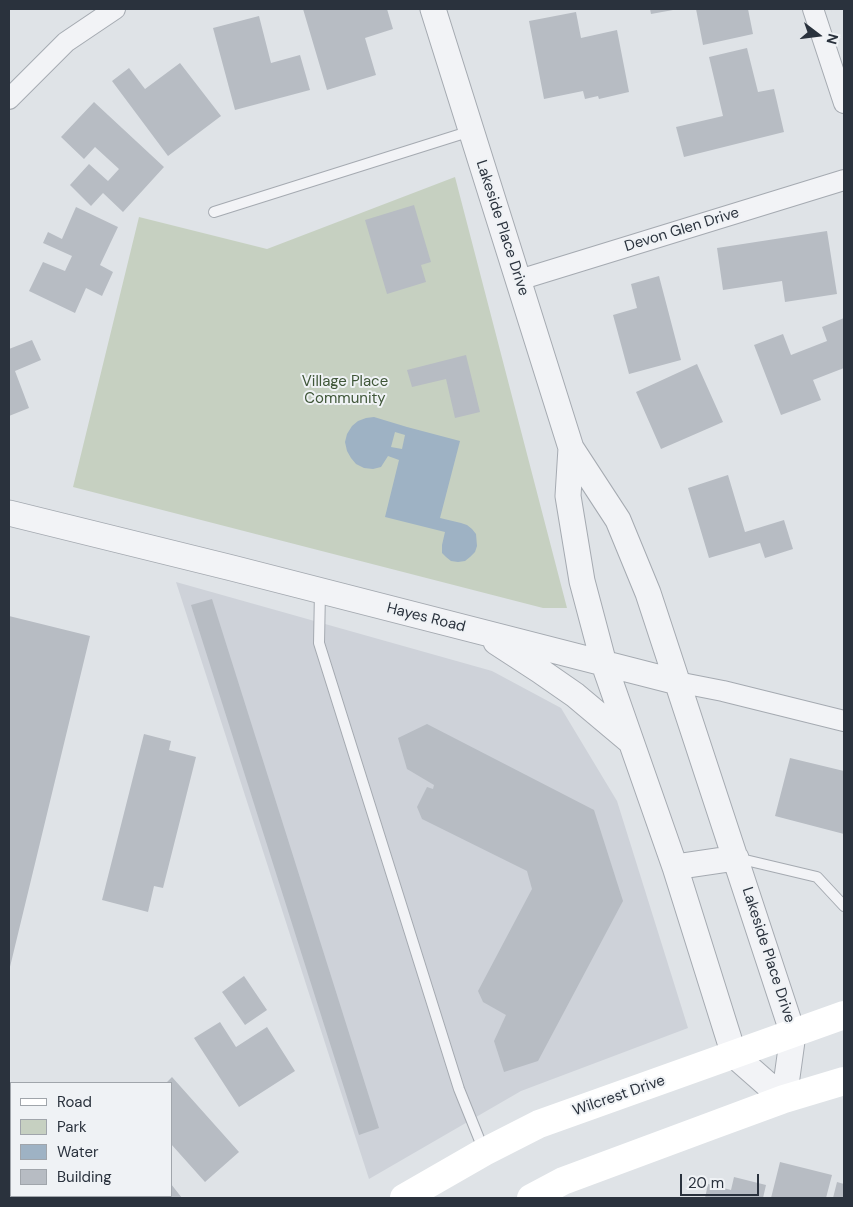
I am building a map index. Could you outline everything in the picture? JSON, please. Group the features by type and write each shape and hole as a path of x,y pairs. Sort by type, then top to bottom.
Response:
{"main road":[{"name":"Wilcrest Drive","path":"404,1198 484,1152 539,1124 844,1015"},
{"path":"532,1198 563,1181 784,1099 844,1081"}],"street":[{"path":"9,99 66,42 115,9"},
{"name":"Lakeside Place Drive","path":"432,9 472,130 571,448 618,520 648,593 793,1034 784,1099"},
{"path":"813,9 844,103"},
{"name":"Devon Glen Drive","path":"519,280 844,180"},
{"name":"Lakeside Place Drive","path":"571,448 568,496 582,581 604,664 675,867 734,1055"},
{"name":"Hayes Road","path":"9,513 604,664 844,721"},
{"path":"480,632 575,695 632,743"},
{"path":"675,867 736,858"},
{"path":"734,1055 784,1099"}],"lane":[{"path":"214,212 472,130"},
{"path":"320,591 319,643 459,1089 484,1152"},
{"path":"736,858 817,877 844,906"}],"shaded area":[{"path":"176,582 492,671 561,708 617,801 688,1028 521,1091 369,1179"}],"green space":[{"name":"Village Place Community","path":"455,177 567,608 543,608 73,487 139,217 267,249"}],"water":[{"path":"374,417 460,441 440,518 467,525 476,534 477,546 475,552 465,561 451,561 442,553 445,532 385,517 399,460 388,456 381,467 373,469 364,468 356,464 351,458 345,442 352,426 366,418","holes":["395,432 405,435 402,449 391,447"]}],"building":[{"path":"303,9 387,9 393,29 365,38 376,75 327,90"},
{"path":"650,9 673,9 673,10 651,14"},
{"path":"696,9 748,9 753,34 703,45"},
{"path":"576,12 581,38 617,30 629,92 599,99 598,96 585,99 583,91 544,99 529,21"},
{"path":"259,16 271,63 300,55 310,90 235,110 213,28"},
{"path":"747,48 758,92 774,89 784,132 684,157 676,127 723,116 709,57"},
{"path":"180,63 221,116 168,156 112,81 129,68 145,89"},
{"path":"94,102 164,167 123,212 103,193 91,206 70,185 89,164 108,181 119,169 95,147 84,159 61,137"},
{"path":"414,205 431,262 421,265 426,282 387,294 365,220"},
{"path":"76,207 118,227 100,265 113,272 102,296 86,288 75,313 29,291 43,262 65,271 72,256 43,243 48,232 62,239"},
{"path":"827,231 837,294 785,302 782,281 723,290 717,248"},
{"path":"659,276 681,360 629,374 613,315 637,308 631,284"},
{"path":"844,318 844,368 813,380 821,400 781,415 754,345 783,334 791,355 827,341 822,327"},
{"path":"32,340 41,360 15,371 29,408 9,416 9,349"},
{"path":"466,355 480,412 455,418 446,379 412,387 407,370"},
{"path":"697,364 723,422 661,449 636,392"},
{"path":"728,475 745,532 784,520 793,549 765,558 760,543 709,558 688,488"},
{"path":"212,599 379,1128 359,1135 191,605"},
{"path":"9,616 90,636 9,971"},
{"path":"427,724 594,810 623,901 538,1061 504,1072 494,1041 506,1015 483,1002 478,991 532,889 527,871 422,819 417,807 427,787 433,789 434,785 407,769 398,738"},
{"path":"144,734 171,741 169,750 196,757 163,888 154,886 148,912 102,900"},
{"path":"790,758 844,771 844,834 775,816"},
{"path":"244,976 267,1010 245,1025 222,992"},
{"path":"220,1022 236,1047 267,1027 295,1071 239,1107 194,1038"},
{"path":"172,1077 239,1152 205,1182 172,1145 172,1082 167,1082"},
{"path":"780,1162 832,1175 826,1198 771,1198"},
{"path":"734,1177 766,1185 763,1198 705,1198 708,1184 731,1190"},
{"path":"837,1182 844,1184 844,1198 833,1198"},
{"path":"172,1185 182,1198 133,1198 172,1197"}]}
